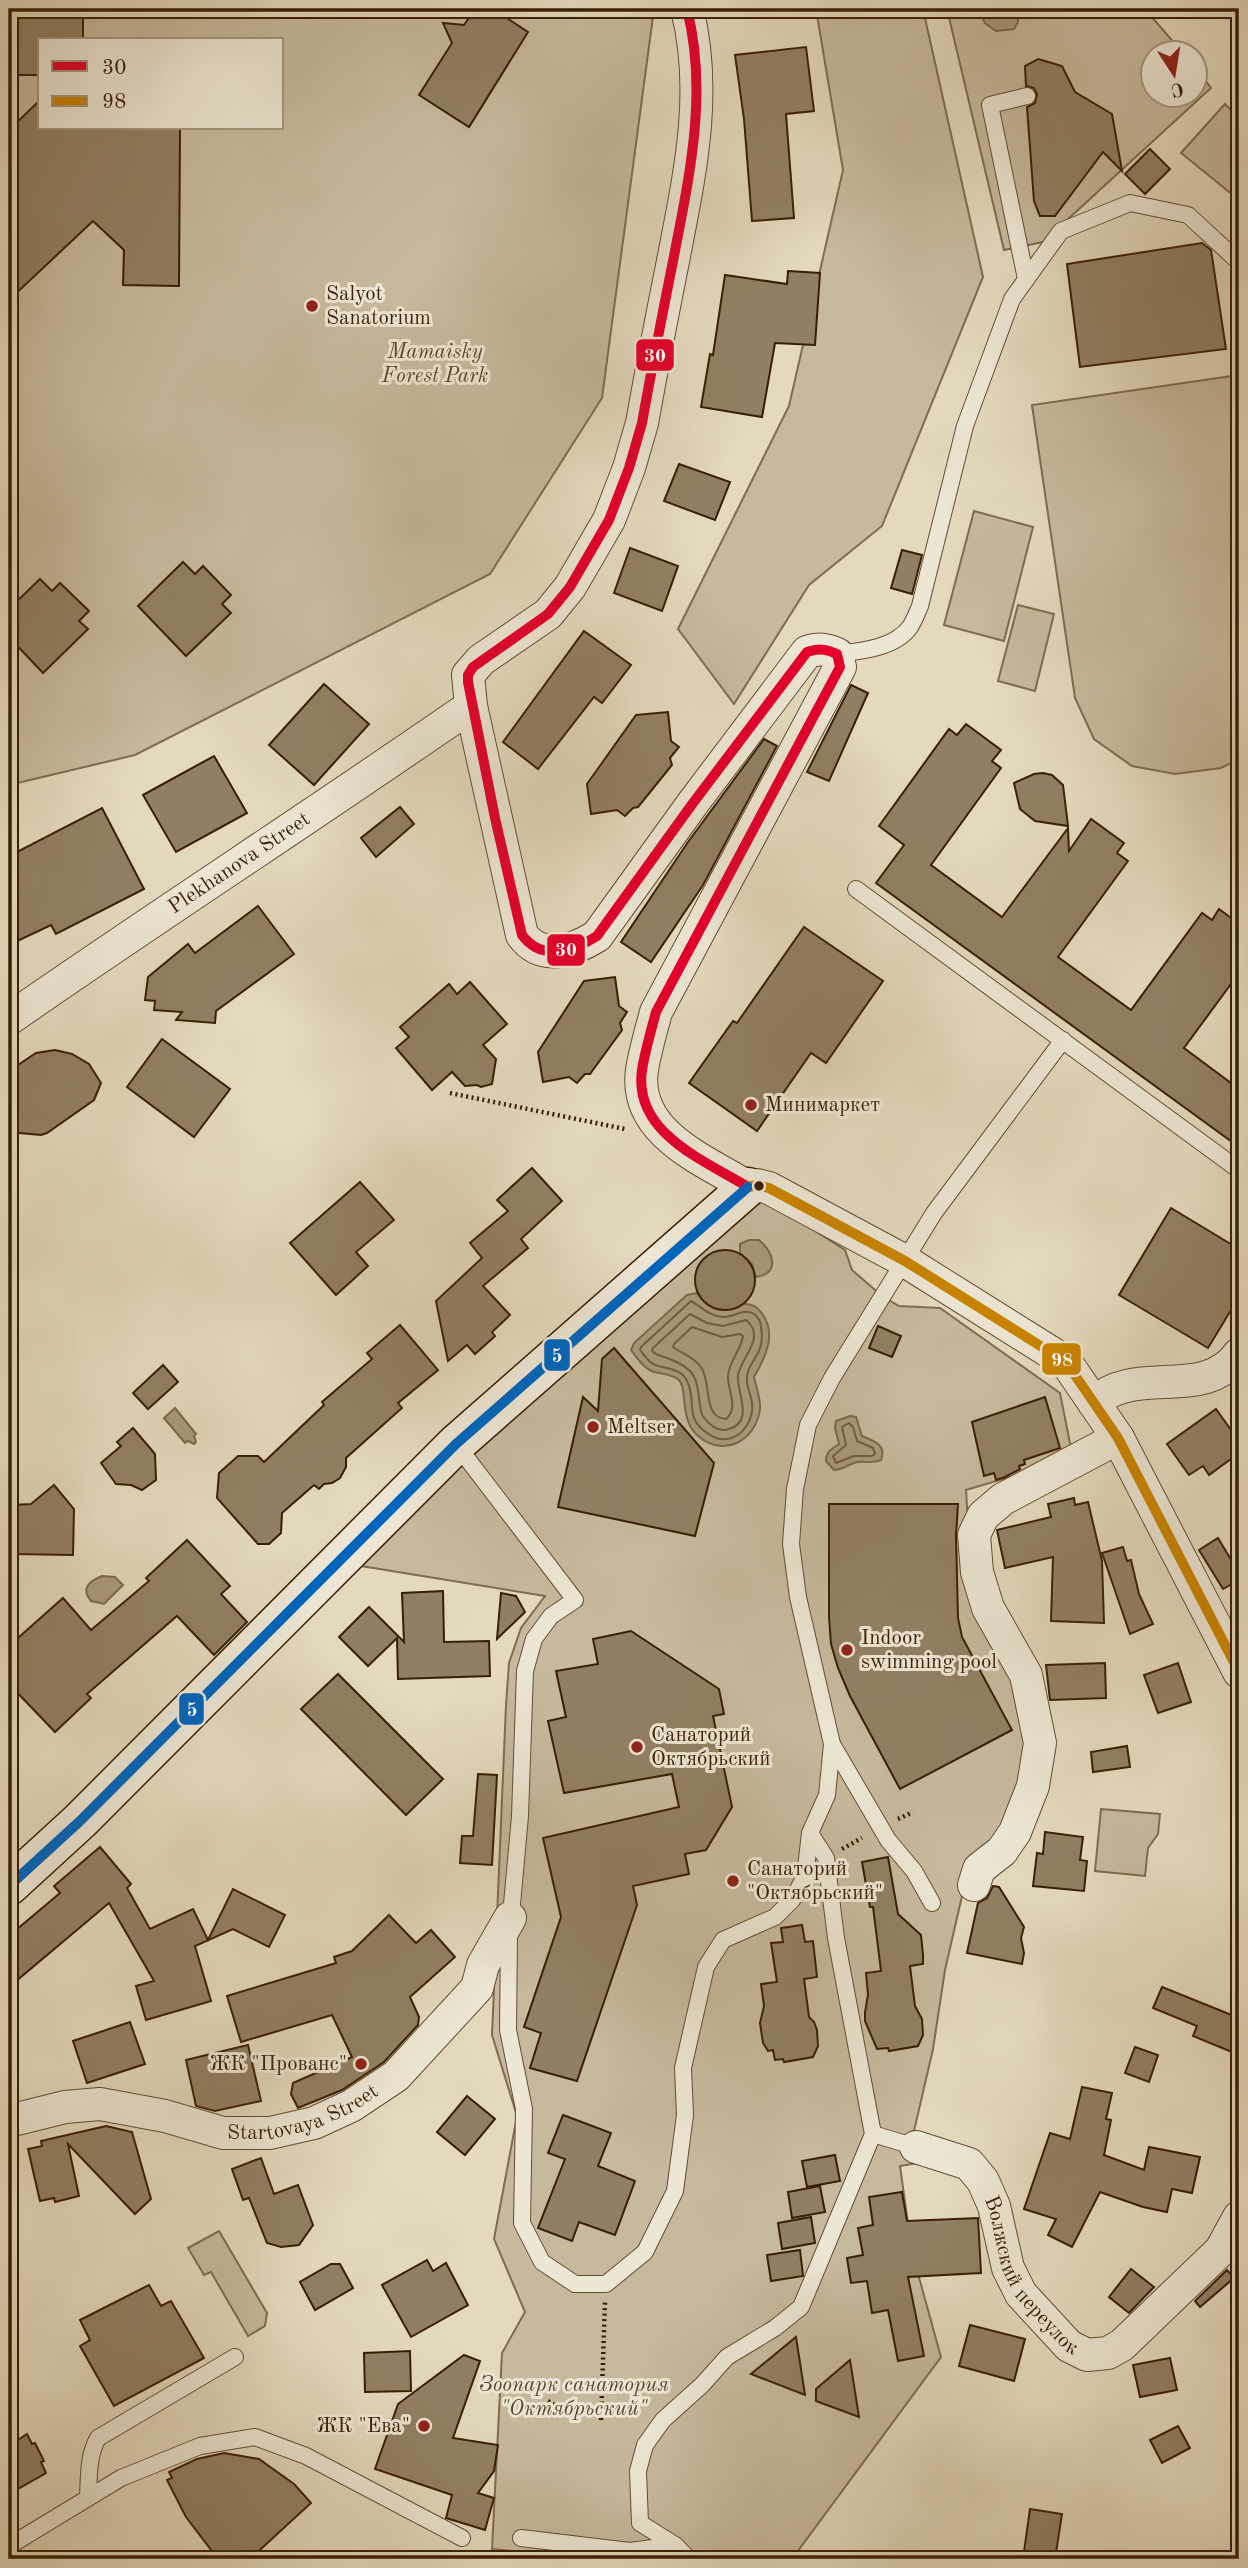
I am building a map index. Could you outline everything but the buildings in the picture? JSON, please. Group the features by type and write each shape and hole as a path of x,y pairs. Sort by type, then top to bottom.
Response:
{"street":[{"path":"687,9 698,80 696,131 642,423 629,468 609,520 570,587 548,614 473,667 468,675 468,682 522,935 529,944 542,951 560,952 580,947 597,936 807,652 816,649 837,654 840,667 656,1012 642,1072 642,1096 651,1117 667,1137 748,1187"},
{"name":"Plekhanova Street","path":"9,1018 166,910 314,815 471,706"},
{"path":"9,1886 80,1821 456,1444 748,1187 757,1185 769,1188 905,1261 1066,1362 1118,1438 1239,1672"},
{"path":"1094,1403 1115,1388 1139,1383 1190,1381 1208,1377 1233,1363 1239,1354"},
{"path":"974,1885 979,1869 1002,1851 1015,1832 1033,1786 1040,1743 1026,1675 988,1608 984,1596 977,1572 974,1535 983,1516 1003,1499 1118,1438"},
{"name":"Startovaya Street","path":"9,2121 65,2108 100,2105 165,2116 223,2133 270,2133 314,2123 351,2106 396,2076 477,1988 483,1965 510,1918"},
{"name":"Волжский переулок","path":"916,2147 970,2164 983,2181 994,2206 1008,2268 1021,2294 1069,2346 1087,2356 1108,2353 1122,2345 1221,2250 1239,2217"}],"lane":[{"path":"1026,279 990,105 1027,96"},
{"path":"837,654 864,651 889,642 909,628 920,606 965,426 1012,299 1060,231 1130,202 1188,215 1239,262"},
{"path":"856,889 1239,1170"},
{"path":"932,1903 914,1871 888,1840 832,1744 798,1597 791,1544 795,1489 808,1425 832,1378 934,1213 1063,1040"},
{"path":"456,1444 575,1600 551,1616 534,1639 525,1671 520,1816 510,1918 508,2030 524,2109 522,2223 542,2262 575,2284 606,2284 645,2252 675,2191 685,2115 683,2068 706,1968 723,1940 775,1917 792,1900 805,1877 810,1833 827,1795 832,1744"},
{"path":"689,2559 675,2545 640,2523 638,2471 645,2445 663,2420 702,2385 727,2357 775,2328 801,2307 873,2134 836,1938 826,1858 810,1833"},
{"name":"Волжский переулок","path":"873,2134 916,2147"},
{"path":"88,2497 89,2465 98,2438 235,2357"},
{"path":"9,2546 121,2478 200,2446 255,2437 306,2456 462,2538"},
{"path":"521,2538 630,2552 675,2545"}],"path":[{"path":"450,1094 667,1137"},
{"path":"601,2420 606,2284"},
{"path":"548,2402 577,2419"}],"green space":[{"name":"Salyot Sanatorium","path":"9,9 654,9 602,398 490,574 135,755 9,785"},
{"path":"816,9 923,9 983,277 882,526 809,585 734,704 678,629 789,406 843,170"},
{"path":"947,9 1145,9 1170,38 1140,38 1140,108 1189,108 1043,242 1004,250"},
{"path":"1225,104 1239,118 1239,200 1181,153"},
{"path":"1239,375 1239,759 1221,768 1175,774 1132,766 1094,739 1075,698 1032,405"},
{"path":"974,511 1033,527 1004,641 944,625"},
{"path":"1018,605 1054,614 1035,691 998,681"},
{"name":"Санаторий \"Октябрьский\"","path":"762,1197 845,1250 852,1270 882,1296 899,1306 940,1308 1060,1393 1073,1458 966,1490 971,1569 1028,1722 1025,1774 1006,1826 972,1865 962,1896 945,1970 933,2049 914,2131 918,2163 900,2166 912,2252 941,2357 792,2559 595,2559 492,2549 502,2353 525,2312 494,2239 517,2116 492,2035 506,1705 509,1663 521,1628 545,1596 349,1564"},
{"path":"1101,1809 1160,1814 1158,1834 1148,1848 1145,1876 1095,1871"},
{"path":"219,2231 267,2313 265,2326 248,2336 211,2272 204,2275 188,2248"}],"water":[{"path":"978,9 1018,9 1018,22 1014,29 996,31 985,23"},
{"path":"759,1240 771,1256 772,1267 764,1275 756,1277 752,1264 740,1253 740,1244"},
{"path":"697,1293 715,1309 725,1310 750,1304 760,1311 768,1327 766,1352 754,1377 760,1405 757,1420 745,1438 727,1446 717,1446 697,1435 688,1420 679,1380 670,1375 650,1371 631,1350 634,1343 687,1295"},
{"path":"175,1408 196,1434 194,1444 188,1441 185,1443 164,1418"},
{"path":"850,1416 856,1417 862,1436 881,1447 881,1460 857,1462 834,1470 826,1458 839,1444 836,1421"},
{"path":"102,1576 115,1577 123,1585 104,1604 91,1601 86,1592 90,1583"}],"transit line":[{"name":"30","path":"687,9 696,71 691,163 642,423 629,468 609,520 570,587 548,614 473,667 468,675 468,682 522,935 539,949 558,951 578,946 597,936 807,652 822,650 837,654 840,667 656,1012 642,1070 642,1092 649,1111 660,1128 693,1155 748,1187"},
{"name":"98","path":"748,1187 757,1185 769,1188 905,1261 1066,1362 1118,1438 1239,1672"},
{"name":"5","path":"9,1886 80,1821 456,1444 748,1187"}],"place":[{"name":"Salyot Sanatorium","path":"312,306"},
{"name":"Минимаркет","path":"751,1105"},
{"name":"Meltser","path":"593,1427"},
{"name":"Indoor swimming pool","path":"847,1650"},
{"name":"Санаторий Октябрьский","path":"637,1747"},
{"name":"Санаторий \"Октябрьский\"","path":"733,1881"},
{"name":"ЖК \"Прованс\"","path":"361,2064"},
{"name":"ЖК \"Ева\"","path":"424,2426"}],"park label":[{"name":"Mamaisky Forest Park","path":"435,364"},
{"name":"Зоопарк санатория \"Октябрьский\"","path":"574,2397"}]}
